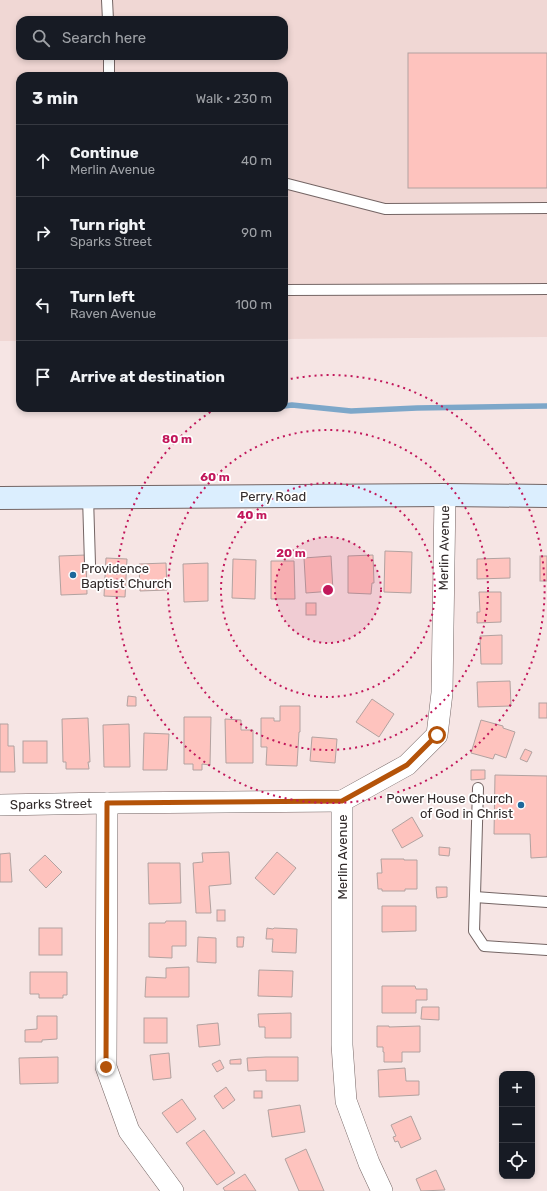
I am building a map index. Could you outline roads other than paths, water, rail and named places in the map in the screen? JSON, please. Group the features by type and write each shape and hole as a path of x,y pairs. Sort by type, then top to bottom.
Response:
{"main road":[{"name":"Perry Road","path":"0,498 445,495 547,496"}],"street":[{"name":"Merlin Avenue","path":"382,1191 369,1163 346,1101 342,1045 342,801 407,765 437,735 442,693 445,495"},
{"name":"Sparks Street","path":"0,806 107,803 342,801"},
{"path":"107,803 106,1067 129,1131 173,1191"}],"lane":[{"path":"107,0 108,16"},
{"path":"109,60 112,72"},
{"path":"288,185 385,209 547,208"},
{"path":"288,290 547,289"},
{"path":"88,497 90,564"},
{"path":"478,788 474,931 484,946 547,950"},
{"path":"475,897 547,902"}],"waterway":[{"path":"288,406 351,411 417,408 547,406"}],"place":[{"name":"Providence Baptist Church","path":"73,575"},
{"name":"Power House Church of God in Christ","path":"521,805"}]}
